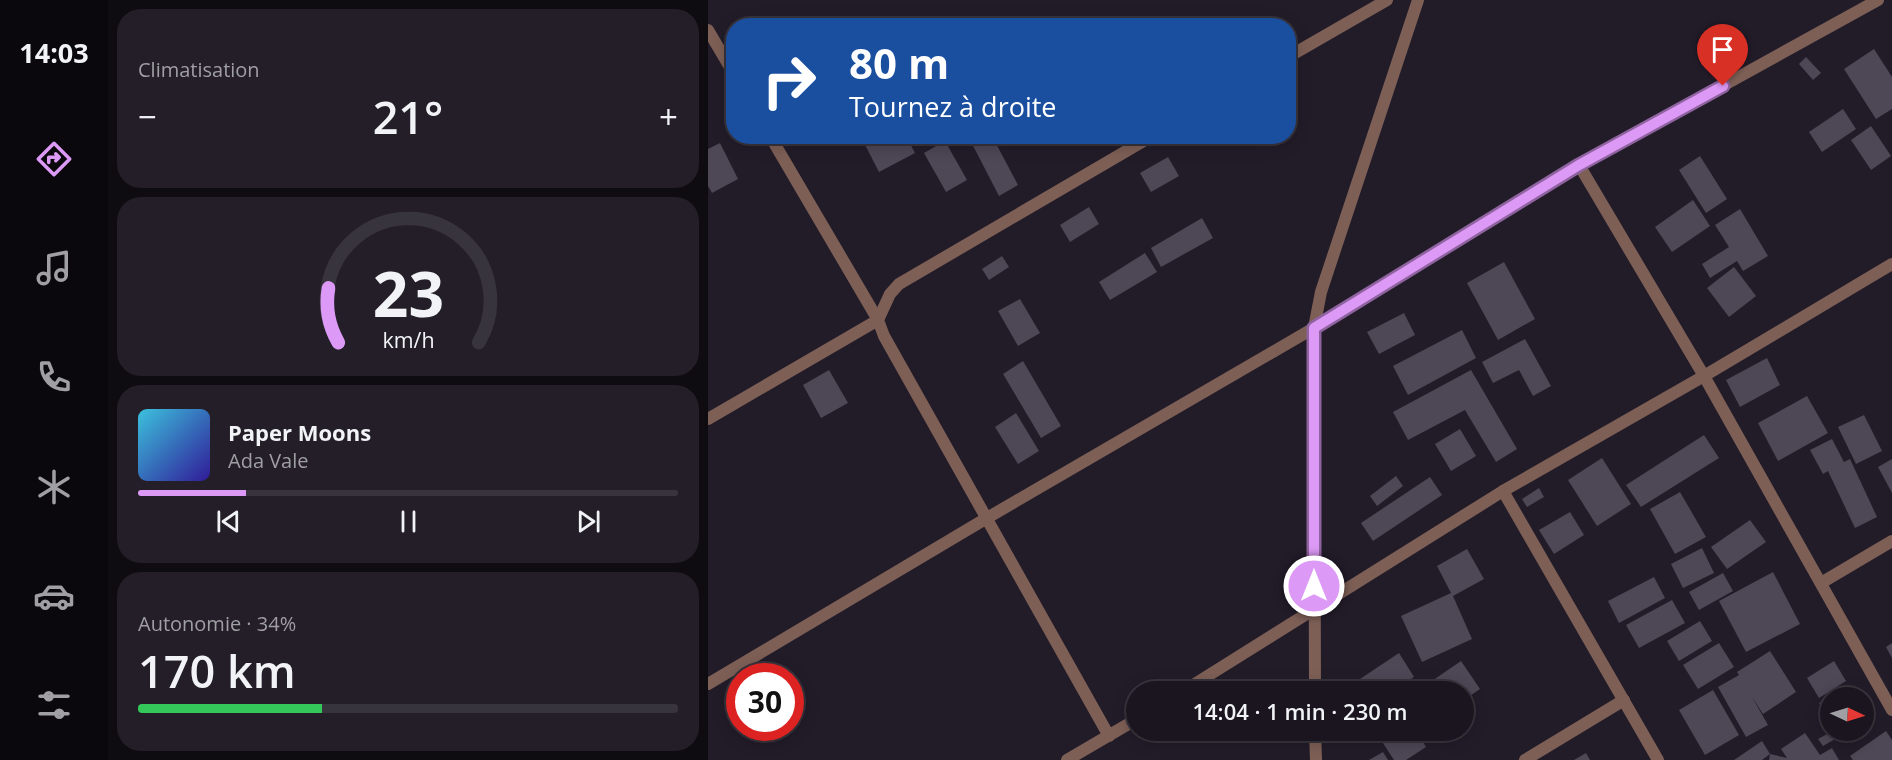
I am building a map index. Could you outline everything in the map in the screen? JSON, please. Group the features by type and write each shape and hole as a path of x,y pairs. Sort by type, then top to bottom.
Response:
{"street":[{"path":"1296,52 1387,0"},
{"path":"1315,681 1314,328 1321,292 1418,0"},
{"path":"708,684 987,518 1314,328 1579,165 1870,2"},
{"path":"708,30 726,60"},
{"path":"775,144 878,320 884,336 1109,736"},
{"path":"708,419 878,320 890,294 899,284 1138,144"},
{"path":"1579,165 1704,376 1892,710"},
{"path":"1199,681 1503,491 1704,376 1892,264"},
{"path":"1503,491 1658,760"},
{"path":"1821,583 1892,541"},
{"path":"1525,760 1624,700"},
{"path":"1067,760 1126,726"},
{"path":"1316,741 1316,760"}],"building":[{"path":"1874,49 1892,77 1892,109 1876,119 1844,69"},
{"path":"1806,57 1821,73 1813,80 1799,64"},
{"path":"1843,109 1856,129 1822,152 1809,132"},
{"path":"1871,126 1891,156 1871,170 1851,140"},
{"path":"720,143 738,179 712,193 708,186 708,149"},
{"path":"865,144 910,144 915,153 879,172"},
{"path":"940,144 947,144 967,180 946,192 924,153"},
{"path":"972,144 996,144 1018,185 999,196"},
{"path":"1700,156 1727,199 1706,213 1679,170"},
{"path":"1168,157 1179,176 1151,192 1140,173"},
{"path":"1693,200 1710,226 1672,252 1655,227"},
{"path":"1089,207 1099,224 1070,242 1060,225"},
{"path":"1740,209 1768,256 1743,271 1737,261 1710,278 1702,264 1729,247 1715,225"},
{"path":"1202,218 1213,238 1161,267 1151,248"},
{"path":"1145,253 1157,272 1110,300 1099,282"},
{"path":"1002,256 1009,267 989,280 982,269"},
{"path":"1504,262 1535,319 1498,340 1467,283"},
{"path":"1734,267 1756,296 1729,317 1707,288"},
{"path":"1020,299 1040,333 1018,346 998,311"},
{"path":"1404,313 1415,335 1379,354 1367,332"},
{"path":"1462,330 1476,358 1408,395 1393,366"},
{"path":"1525,339 1551,386 1533,396 1519,370 1493,383 1482,362"},
{"path":"1767,358 1780,385 1740,407 1726,380"},
{"path":"1023,361 1061,426 1041,438 1003,374"},
{"path":"829,370 848,403 821,418 803,385"},
{"path":"1471,370 1517,449 1496,462 1465,410 1408,440 1393,412"},
{"path":"1807,396 1828,433 1778,461 1758,423"},
{"path":"1016,413 1039,451 1018,464 995,427"},
{"path":"1864,415 1882,451 1856,464 1838,427"},
{"path":"1460,429 1476,456 1451,471 1435,444"},
{"path":"1704,435 1719,458 1641,507 1626,485"},
{"path":"1832,439 1844,462 1850,459 1877,517 1855,528 1828,471 1823,474 1810,450"},
{"path":"1602,458 1631,504 1597,526 1568,480"},
{"path":"1892,459 1892,493 1878,467"},
{"path":"1396,476 1403,486 1377,506 1370,496"},
{"path":"1430,477 1442,495 1373,541 1361,523"},
{"path":"1539,488 1544,497 1527,507 1522,499"},
{"path":"1680,492 1706,537 1675,554 1650,509"},
{"path":"1570,512 1584,535 1554,554 1539,530"},
{"path":"1750,520 1766,542 1727,569 1711,547"},
{"path":"1702,548 1714,573 1683,588 1671,564"},
{"path":"1467,549 1484,579 1453,596 1472,639 1422,662 1401,616 1451,593 1437,566"},
{"path":"1773,572 1800,624 1746,652 1719,601"},
{"path":"1723,573 1733,591 1699,610 1689,592"},
{"path":"1654,577 1665,598 1619,623 1608,601"},
{"path":"1672,600 1685,623 1639,648 1626,625"},
{"path":"1700,621 1712,641 1679,661 1667,641"},
{"path":"1719,643 1734,667 1698,689 1683,665"},
{"path":"1892,643 1892,658 1886,647"},
{"path":"1770,651 1796,692 1763,714 1752,697 1768,725 1746,737 1718,687 1739,675 1737,672"},
{"path":"1399,653 1414,677 1408,681 1357,681"},
{"path":"1461,661 1480,689 1474,693 1474,681 1432,681"},
{"path":"1834,661 1846,681 1836,687 1820,687 1819,698 1807,678"},
{"path":"1713,690 1739,735 1705,755 1679,710"},
{"path":"1886,731 1892,740 1892,760 1853,760 1850,756"},
{"path":"1805,733 1820,755 1832,748 1839,760 1769,760 1770,754 1787,758 1781,749"},
{"path":"1820,738 1820,741 1832,741 1823,746 1818,739"},
{"path":"1382,741 1424,741 1426,747 1406,760 1394,760"},
{"path":"1762,741 1770,754 1762,760 1734,760"},
{"path":"1383,752 1388,760 1369,760"},
{"path":"1586,753 1590,760 1574,760"}],"route":[{"path":"1314,586 1314,328 1579,165 1723,86"}]}
